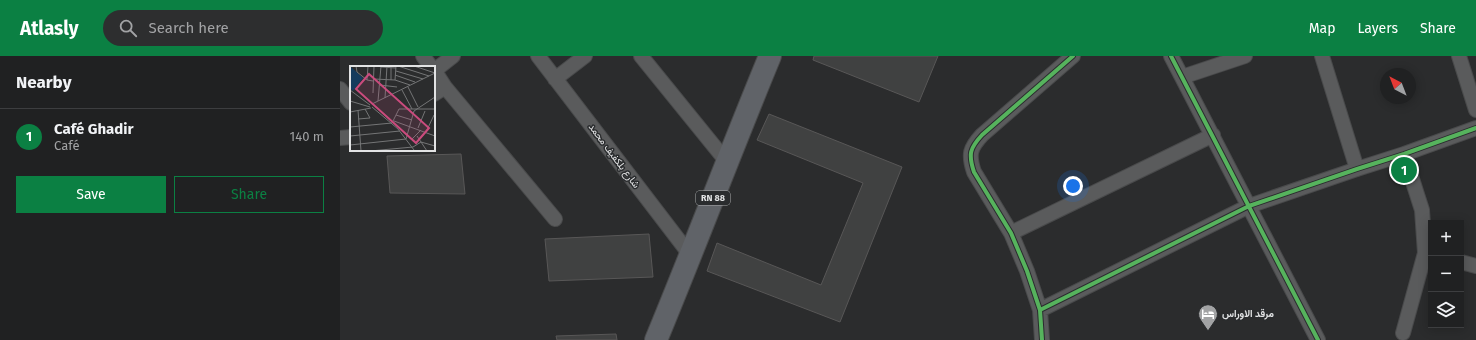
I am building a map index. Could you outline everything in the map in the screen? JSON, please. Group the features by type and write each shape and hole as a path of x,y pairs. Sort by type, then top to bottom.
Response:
{"main road":[{"name":"RN 88","path":"656,340 770,56"}],"street":[{"path":"423,56 430,66"},
{"path":"435,70 453,56"},
{"name":"شارع بلكفيف محمد","path":"538,56 691,256"},
{"path":"555,79 585,56"},
{"path":"641,56 727,162"},
{"path":"1042,340 1040,310 1027,271 1011,233 974,172 970,161 970,152 982,135 1073,56"},
{"path":"1171,56 1318,340"},
{"path":"1182,77 1245,56"},
{"path":"1322,56 1357,169"},
{"path":"1459,56 1476,110"},
{"path":"435,74 440,91 555,219"},
{"path":"340,89 350,102"},
{"path":"1040,310 1249,206 1476,128"},
{"path":"1011,233 1213,136"},
{"path":"340,138 350,137"},
{"path":"1403,333 1428,254 1422,210 1404,154"},
{"path":"1464,263 1476,266"}],"building":[{"path":"814,56 938,56 919,102 813,60"},
{"path":"769,114 902,167 840,322 707,271 717,243 821,285 863,183 757,140"},
{"path":"461,154 465,194 390,193 387,156"},
{"path":"649,234 653,277 549,281 545,239"},
{"path":"616,334 617,340 557,340 556,336"}],"cycle path":[{"path":"1042,340 1040,310 1027,271 1011,233 974,172 971,152 982,135 1073,56"},
{"path":"1171,56 1318,340"},
{"path":"1040,310 1249,206 1476,128"}],"place":[{"name":"Café Ghadir","path":"1404,170"},
{"name":"مرقد الاوراس","path":"1208,331"}]}
